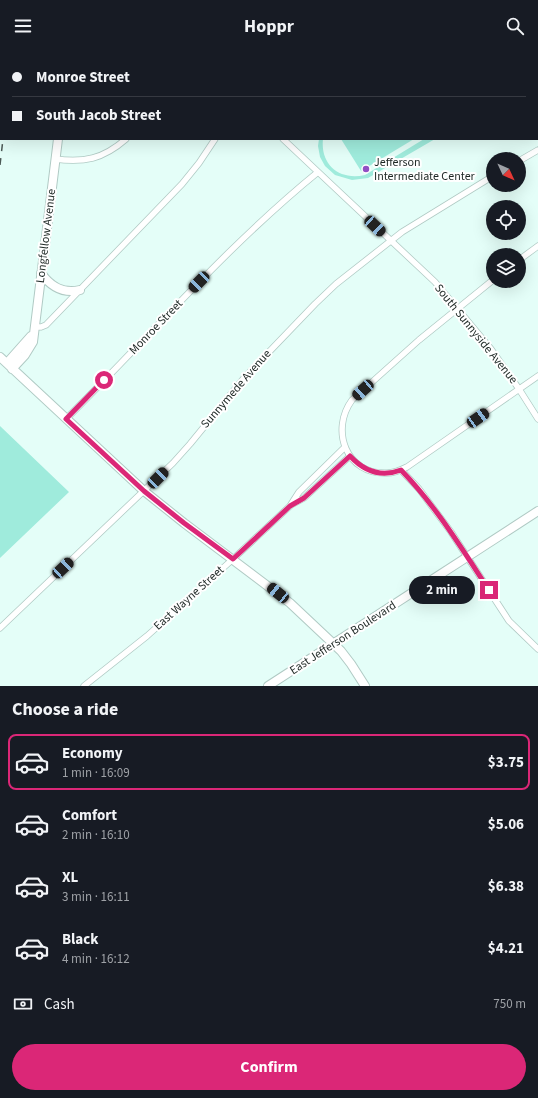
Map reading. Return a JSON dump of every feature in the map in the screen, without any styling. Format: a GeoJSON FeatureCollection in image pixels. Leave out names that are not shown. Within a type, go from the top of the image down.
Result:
{"type":"FeatureCollection","features":[{"type":"Feature","properties":{"kind":"street","name":"Longfellow Avenue"},"geometry":{"type":"LineString","coordinates":[[10,366],[30,349],[33,342],[58,140]]}},
{"type":"Feature","properties":{"kind":"street"},"geometry":{"type":"LineString","coordinates":[[55,159],[74,161],[95,158],[109,152],[125,140]]}},
{"type":"Feature","properties":{"kind":"street"},"geometry":{"type":"LineString","coordinates":[[34,330],[46,325],[182,184],[202,159],[214,140]]}},
{"type":"Feature","properties":{"kind":"street","name":"South Sunnyside Avenue"},"geometry":{"type":"LineString","coordinates":[[284,140],[426,273],[458,308],[491,349],[520,389],[538,419]]}},
{"type":"Feature","properties":{"kind":"street"},"geometry":{"type":"LineString","coordinates":[[526,157],[538,150]]}},
{"type":"Feature","properties":{"kind":"street","name":"Monroe Street"},"geometry":{"type":"LineString","coordinates":[[66,419],[231,250],[277,206],[318,172]]}},
{"type":"Feature","properties":{"kind":"street","name":"Sunnymede Avenue"},"geometry":{"type":"LineString","coordinates":[[0,628],[144,491],[190,444],[248,373],[336,284],[390,240],[422,218],[486,180]]}},
{"type":"Feature","properties":{"kind":"street"},"geometry":{"type":"LineString","coordinates":[[526,255],[538,246]]}},
{"type":"Feature","properties":{"kind":"street"},"geometry":{"type":"LineString","coordinates":[[41,273],[51,284],[61,290],[72,292],[80,290]]}},
{"type":"Feature","properties":{"kind":"street"},"geometry":{"type":"LineString","coordinates":[[486,286],[419,340],[348,405],[343,419],[342,434],[345,447],[350,456],[358,464],[372,471],[387,473],[401,470],[538,376]]}},
{"type":"Feature","properties":{"kind":"street"},"geometry":{"type":"LineString","coordinates":[[0,357],[144,491],[290,603],[333,643],[351,664],[365,686]]}},
{"type":"Feature","properties":{"kind":"street","name":"East Wayne Street"},"geometry":{"type":"LineString","coordinates":[[290,506],[299,492],[345,447]]}},
{"type":"Feature","properties":{"kind":"street","name":"East Wayne Street"},"geometry":{"type":"LineString","coordinates":[[84,686],[147,636],[290,506],[304,498],[350,456]]}},
{"type":"Feature","properties":{"kind":"street"},"geometry":{"type":"LineString","coordinates":[[401,470],[423,494],[468,557],[509,621],[538,649]]}},
{"type":"Feature","properties":{"kind":"street","name":"East Jefferson Boulevard"},"geometry":{"type":"LineString","coordinates":[[268,686],[538,511]]}},
{"type":"Feature","properties":{"kind":"green space"},"geometry":{"type":"Polygon","coordinates":[[[319,140],[323,140],[325,156],[328,163],[334,169],[347,176],[356,176],[365,175],[422,140],[433,140],[368,178],[352,180],[335,175],[325,166],[320,157],[318,146],[319,140]]]}},
{"type":"Feature","properties":{"kind":"green space"},"geometry":{"type":"Polygon","coordinates":[[[342,140],[412,140],[361,171],[342,140]]]}},
{"type":"Feature","properties":{"kind":"green space"},"geometry":{"type":"Polygon","coordinates":[[[0,426],[69,492],[0,558],[0,426]]]}},
{"type":"Feature","properties":{"kind":"railway"},"geometry":{"type":"LineString","coordinates":[[0,165],[3,140]]}},
{"type":"Feature","properties":{"kind":"place","name":"Jefferson Intermediate Center"},"geometry":{"type":"Point","coordinates":[366,169]}},
{"type":"Feature","properties":{"kind":"route"},"geometry":{"type":"LineString","coordinates":[[104,380],[66,419],[144,491],[233,559],[290,506],[304,498],[350,456],[365,469],[372,471],[387,473],[401,470],[419,489],[436,512],[489,590]]}}]}
